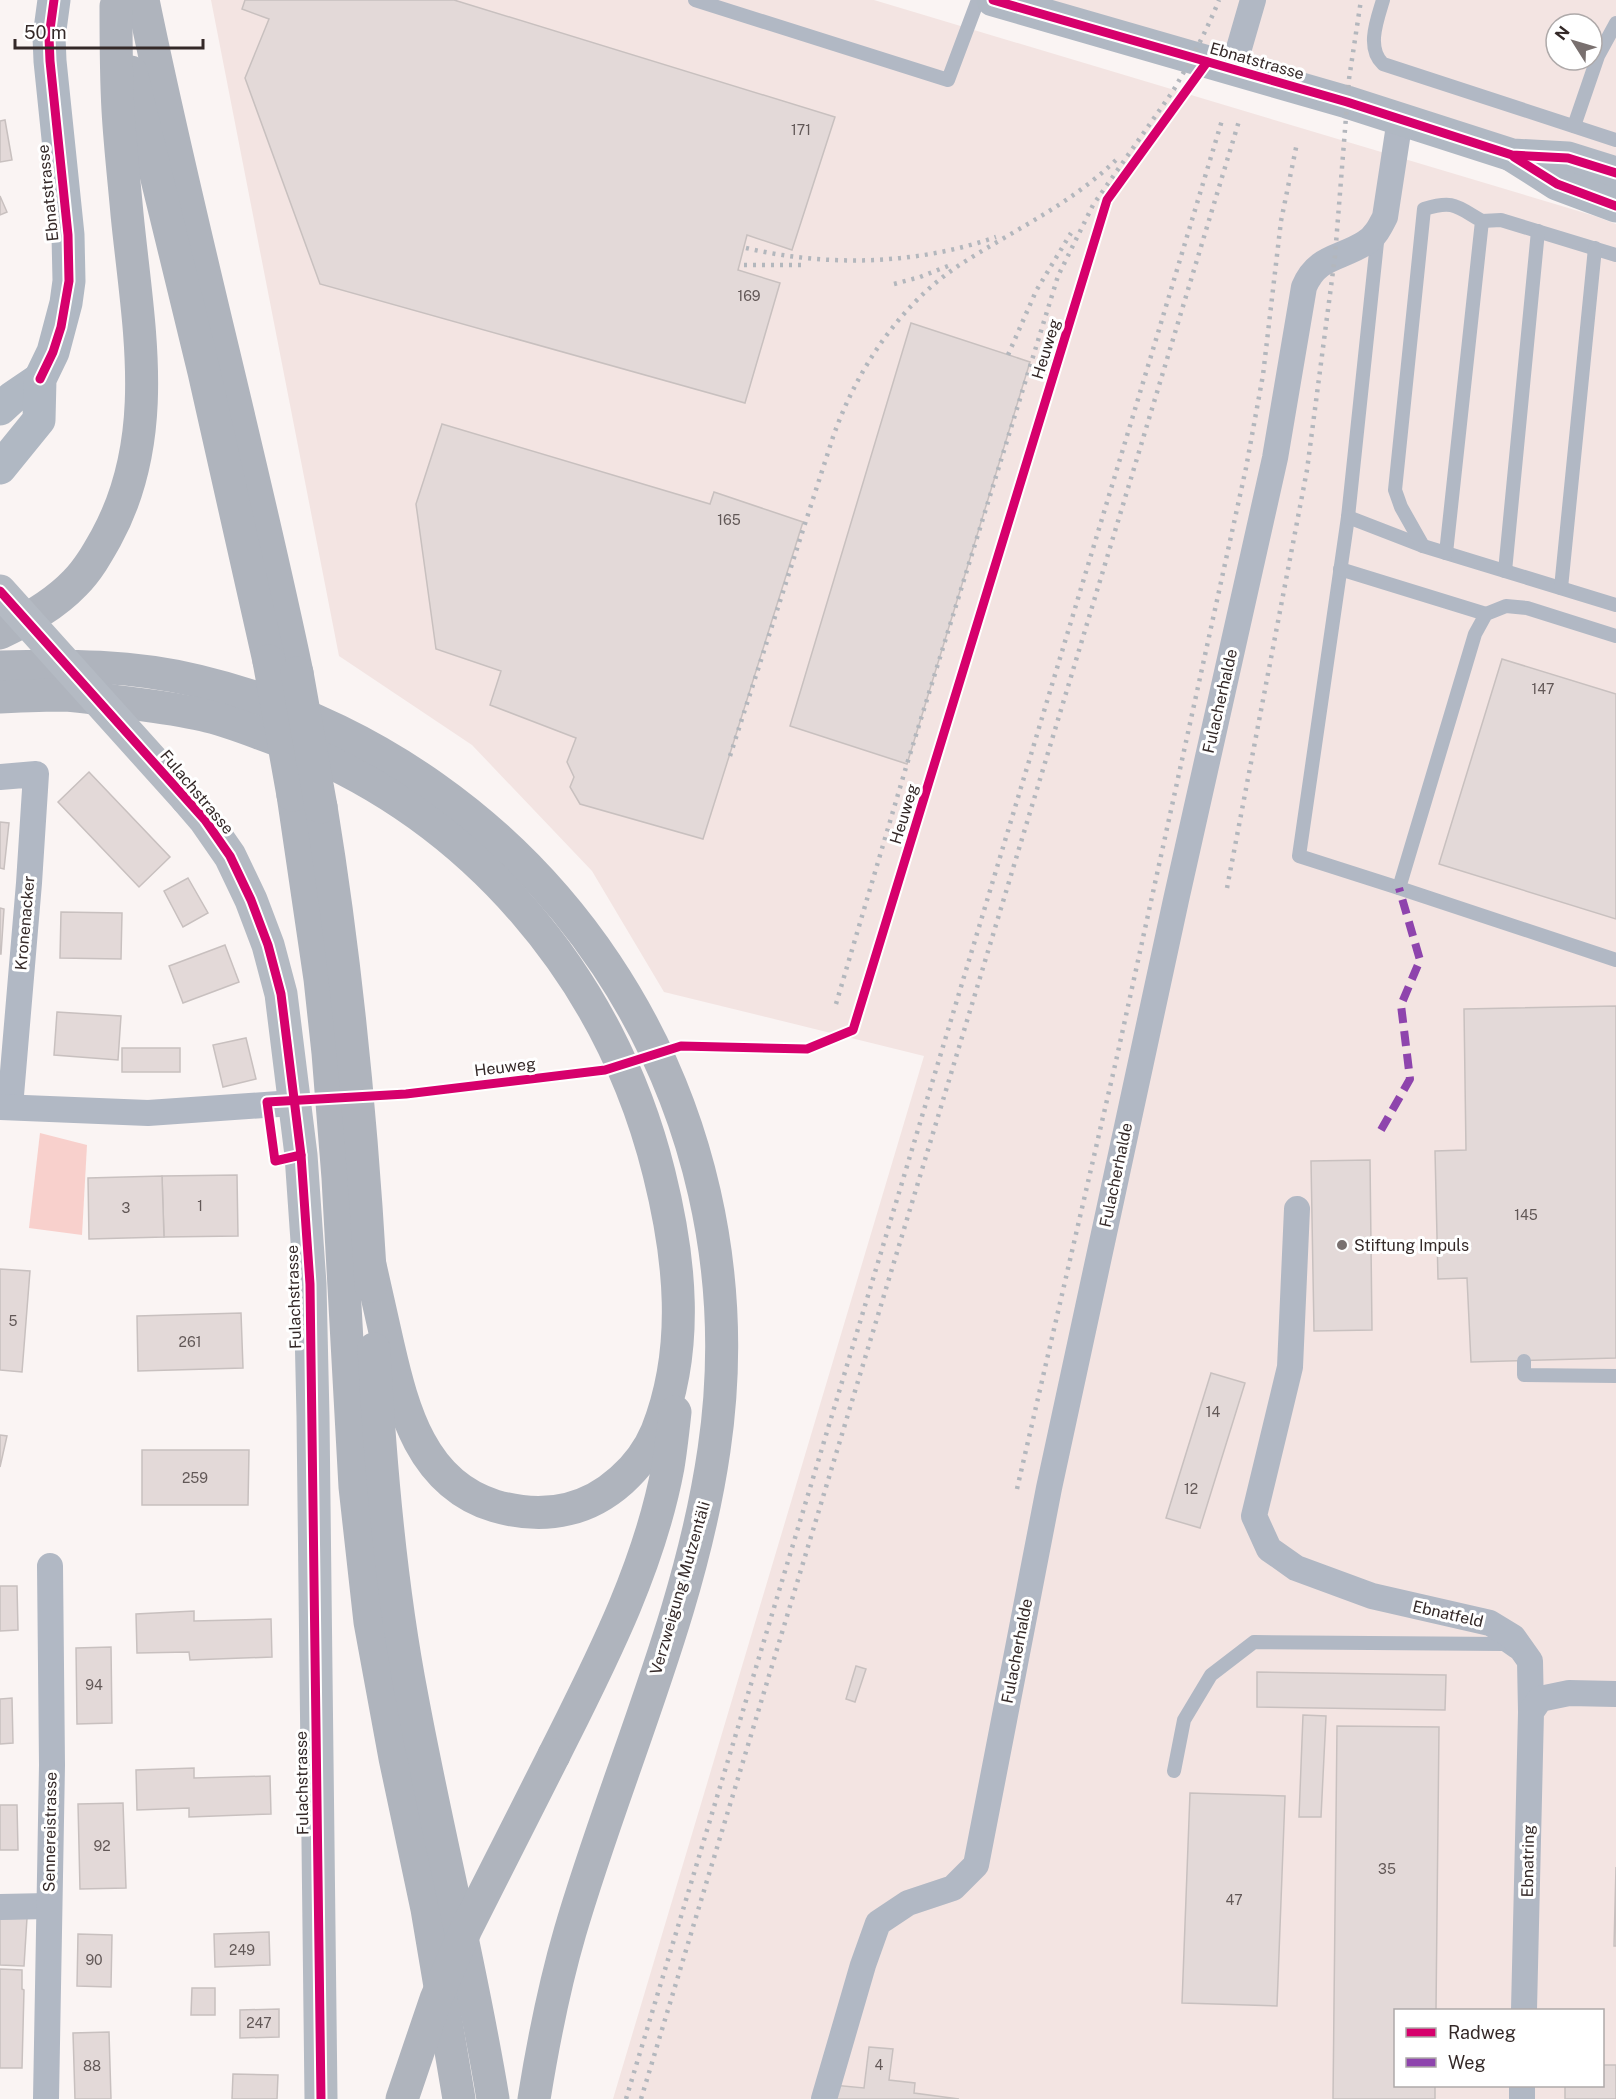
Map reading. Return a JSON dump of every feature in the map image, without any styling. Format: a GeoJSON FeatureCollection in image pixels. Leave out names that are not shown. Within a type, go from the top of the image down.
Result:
{"type":"FeatureCollection","features":[{"type":"Feature","properties":{"kind":"highway"},"geometry":{"type":"LineString","coordinates":[[0,633],[55,601],[85,572],[120,510],[128,489],[138,445],[142,408],[141,363],[118,108],[122,2]]}},
{"type":"Feature","properties":{"kind":"highway"},"geometry":{"type":"LineString","coordinates":[[122,2],[204,372],[283,667],[307,801],[336,905],[353,1045],[383,1484],[400,1626],[416,1719],[483,2038],[493,2099]]}},
{"type":"Feature","properties":{"kind":"highway","name":"Verzweigung Mutzentäli"},"geometry":{"type":"LineString","coordinates":[[0,667],[61,665],[122,668],[196,680],[294,711],[326,725],[407,769],[457,804],[490,831],[553,895],[625,992],[651,1040],[676,1096],[699,1168],[714,1244],[718,1278],[722,1370],[714,1451],[693,1552],[671,1628],[569,1934],[548,2020],[534,2099]]}},
{"type":"Feature","properties":{"kind":"highway"},"geometry":{"type":"LineString","coordinates":[[0,697],[66,695],[207,716],[317,755],[373,785],[437,829],[498,883],[536,925],[568,968],[607,1033],[633,1090],[650,1140],[672,1233],[678,1308],[676,1406],[668,1467],[656,1514],[624,1607],[554,1755],[477,1908],[436,1999],[402,2099]]}},
{"type":"Feature","properties":{"kind":"highway"},"geometry":{"type":"LineString","coordinates":[[307,801],[338,1178],[354,1475],[370,1622],[395,1758],[427,1909],[459,2099]]}},
{"type":"Feature","properties":{"kind":"highway"},"geometry":{"type":"LineString","coordinates":[[369,1265],[400,1393],[416,1435],[433,1462],[450,1481],[475,1497],[500,1508],[530,1513],[562,1511],[603,1494],[627,1476],[656,1433],[668,1395],[678,1348]]}},
{"type":"Feature","properties":{"kind":"main road","name":"Fulachstrasse"},"geometry":{"type":"LineString","coordinates":[[0,591],[205,820],[230,856],[251,900],[268,945],[281,994],[301,1155],[310,1284],[321,2099]]}},
{"type":"Feature","properties":{"kind":"street","name":"Ebnatstrasse"},"geometry":{"type":"LineString","coordinates":[[0,468],[39,420],[40,379],[53,352],[61,327],[69,281],[68,234],[50,61],[49,37],[54,0]]}},
{"type":"Feature","properties":{"kind":"street","name":"Ebnatstrasse"},"geometry":{"type":"LineString","coordinates":[[993,0],[1347,102],[1512,155],[1568,158],[1616,173]]}},
{"type":"Feature","properties":{"kind":"street"},"geometry":{"type":"LineString","coordinates":[[1233,69],[1253,0]]}},
{"type":"Feature","properties":{"kind":"street"},"geometry":{"type":"LineString","coordinates":[[1378,231],[1385,217],[1400,119]]}},
{"type":"Feature","properties":{"kind":"street","name":"Ebnatstrasse"},"geometry":{"type":"LineString","coordinates":[[1512,155],[1557,184],[1616,206]]}},
{"type":"Feature","properties":{"kind":"street","name":"Fulacherhalde"},"geometry":{"type":"LineString","coordinates":[[824,2099],[863,1965],[878,1923],[908,1902],[953,1888],[976,1865],[1049,1488],[1176,900],[1275,458],[1304,287],[1316,267],[1365,243],[1378,231]]}},
{"type":"Feature","properties":{"kind":"street"},"geometry":{"type":"LineString","coordinates":[[0,410],[12,398],[40,379]]}},
{"type":"Feature","properties":{"kind":"street","name":"Kronenacker"},"geometry":{"type":"LineString","coordinates":[[0,777],[36,774],[29,883],[5,1107]]}},
{"type":"Feature","properties":{"kind":"street"},"geometry":{"type":"LineString","coordinates":[[5,1107],[148,1113],[293,1103]]}},
{"type":"Feature","properties":{"kind":"street","name":"Ebnatfeld"},"geometry":{"type":"LineString","coordinates":[[1297,1209],[1290,1367],[1254,1516],[1269,1549],[1296,1568],[1372,1596],[1490,1623],[1513,1637],[1530,1661]]}},
{"type":"Feature","properties":{"kind":"street","name":"Sennereistrasse"},"geometry":{"type":"LineString","coordinates":[[46,2099],[52,1765],[50,1566]]}},
{"type":"Feature","properties":{"kind":"street","name":"Ebnatring"},"geometry":{"type":"LineString","coordinates":[[1524,2009],[1531,1712],[1530,1661]]}},
{"type":"Feature","properties":{"kind":"street"},"geometry":{"type":"LineString","coordinates":[[1531,1712],[1540,1699],[1569,1693],[1616,1694]]}},
{"type":"Feature","properties":{"kind":"street"},"geometry":{"type":"LineString","coordinates":[[0,1907],[48,1906]]}},
{"type":"Feature","properties":{"kind":"lane"},"geometry":{"type":"LineString","coordinates":[[695,0],[948,80],[978,0]]}},
{"type":"Feature","properties":{"kind":"lane"},"geometry":{"type":"LineString","coordinates":[[1383,0],[1374,43],[1374,52],[1383,64],[1616,140]]}},
{"type":"Feature","properties":{"kind":"lane"},"geometry":{"type":"LineString","coordinates":[[1574,126],[1598,56],[1616,23]]}},
{"type":"Feature","properties":{"kind":"lane"},"geometry":{"type":"LineString","coordinates":[[1423,546],[1401,507],[1395,490],[1424,209],[1444,203],[1459,207],[1482,221],[1502,220],[1616,255]]}},
{"type":"Feature","properties":{"kind":"lane"},"geometry":{"type":"LineString","coordinates":[[1446,553],[1482,221]]}},
{"type":"Feature","properties":{"kind":"lane"},"geometry":{"type":"LineString","coordinates":[[1378,231],[1348,517],[1299,856],[1616,960]]}},
{"type":"Feature","properties":{"kind":"lane"},"geometry":{"type":"LineString","coordinates":[[1506,572],[1538,231]]}},
{"type":"Feature","properties":{"kind":"lane"},"geometry":{"type":"LineString","coordinates":[[1561,588],[1595,248]]}},
{"type":"Feature","properties":{"kind":"lane"},"geometry":{"type":"LineString","coordinates":[[1348,517],[1423,546],[1616,605]]}},
{"type":"Feature","properties":{"kind":"lane"},"geometry":{"type":"LineString","coordinates":[[1340,569],[1486,614],[1506,606],[1527,608],[1616,636]]}},
{"type":"Feature","properties":{"kind":"lane"},"geometry":{"type":"LineString","coordinates":[[1399,888],[1475,634],[1486,614]]}},
{"type":"Feature","properties":{"kind":"lane"},"geometry":{"type":"LineString","coordinates":[[1524,1361],[1524,1375],[1616,1376]]}},
{"type":"Feature","properties":{"kind":"lane","name":"Ebnatfeld"},"geometry":{"type":"LineString","coordinates":[[1174,1771],[1184,1720],[1211,1675],[1254,1642],[1504,1644],[1530,1661]]}},
{"type":"Feature","properties":{"kind":"shaded area"},"geometry":{"type":"Polygon","coordinates":[[[211,0],[874,0],[1616,224],[1616,2099],[613,2099],[924,1056],[664,992],[592,871],[472,745],[339,656],[211,0]]]}},
{"type":"Feature","properties":{"kind":"shaded area"},"geometry":{"type":"Polygon","coordinates":[[[993,0],[1616,0],[1616,188],[993,0]]]}},
{"type":"Feature","properties":{"kind":"shaded area"},"geometry":{"type":"Polygon","coordinates":[[[40,1133],[87,1145],[82,1235],[29,1228],[40,1133]]]}},
{"type":"Feature","properties":{"kind":"building"},"geometry":{"type":"Polygon","coordinates":[[[245,0],[454,0],[835,117],[792,250],[747,235],[738,270],[780,283],[745,403],[320,284],[245,78],[269,19],[242,9],[245,0]]]}},
{"type":"Feature","properties":{"kind":"building"},"geometry":{"type":"Polygon","coordinates":[[[5,120],[12,160],[0,162],[0,121],[5,120]]]}},
{"type":"Feature","properties":{"kind":"building"},"geometry":{"type":"Polygon","coordinates":[[[0,196],[7,212],[0,215],[0,196]]]}},
{"type":"Feature","properties":{"kind":"building"},"geometry":{"type":"Polygon","coordinates":[[[911,323],[1030,362],[907,764],[790,726],[911,323]]]}},
{"type":"Feature","properties":{"kind":"building"},"geometry":{"type":"Polygon","coordinates":[[[442,424],[710,504],[714,492],[803,522],[703,839],[580,804],[570,787],[574,777],[567,762],[576,738],[490,705],[501,671],[436,649],[416,504],[442,424]]]}},
{"type":"Feature","properties":{"kind":"building"},"geometry":{"type":"Polygon","coordinates":[[[1502,659],[1616,694],[1616,919],[1439,864],[1502,659]]]}},
{"type":"Feature","properties":{"kind":"building"},"geometry":{"type":"Polygon","coordinates":[[[89,772],[170,857],[139,887],[58,802],[89,772]]]}},
{"type":"Feature","properties":{"kind":"building"},"geometry":{"type":"Polygon","coordinates":[[[0,822],[9,823],[4,869],[0,868],[0,822]]]}},
{"type":"Feature","properties":{"kind":"building"},"geometry":{"type":"Polygon","coordinates":[[[188,878],[208,913],[183,927],[164,891],[188,878]]]}},
{"type":"Feature","properties":{"kind":"building"},"geometry":{"type":"Polygon","coordinates":[[[0,908],[4,909],[1,954],[0,954],[0,908]]]}},
{"type":"Feature","properties":{"kind":"building"},"geometry":{"type":"Polygon","coordinates":[[[61,912],[122,913],[121,959],[60,958],[61,912]]]}},
{"type":"Feature","properties":{"kind":"building"},"geometry":{"type":"Polygon","coordinates":[[[225,945],[239,982],[183,1003],[169,966],[225,945]]]}},
{"type":"Feature","properties":{"kind":"building"},"geometry":{"type":"Polygon","coordinates":[[[1616,1006],[1616,1358],[1471,1362],[1467,1278],[1438,1279],[1435,1151],[1466,1150],[1464,1009],[1616,1006]]]}},
{"type":"Feature","properties":{"kind":"building"},"geometry":{"type":"Polygon","coordinates":[[[57,1012],[121,1016],[118,1060],[54,1055],[57,1012]]]}},
{"type":"Feature","properties":{"kind":"building"},"geometry":{"type":"Polygon","coordinates":[[[246,1038],[256,1079],[223,1087],[213,1045],[246,1038]]]}},
{"type":"Feature","properties":{"kind":"building"},"geometry":{"type":"Polygon","coordinates":[[[122,1048],[180,1048],[180,1072],[122,1072],[122,1048]]]}},
{"type":"Feature","properties":{"kind":"building","name":"Stiftung Impuls"},"geometry":{"type":"Polygon","coordinates":[[[1370,1160],[1372,1330],[1314,1331],[1311,1161],[1370,1160]]]}},
{"type":"Feature","properties":{"kind":"building"},"geometry":{"type":"Polygon","coordinates":[[[237,1175],[238,1236],[164,1237],[162,1176],[237,1175]]]}},
{"type":"Feature","properties":{"kind":"building"},"geometry":{"type":"Polygon","coordinates":[[[162,1176],[164,1237],[89,1239],[88,1178],[162,1176]]]}},
{"type":"Feature","properties":{"kind":"building"},"geometry":{"type":"Polygon","coordinates":[[[0,1269],[30,1271],[22,1372],[0,1370],[0,1269]]]}},
{"type":"Feature","properties":{"kind":"building"},"geometry":{"type":"Polygon","coordinates":[[[241,1313],[243,1368],[138,1371],[137,1316],[241,1313]]]}},
{"type":"Feature","properties":{"kind":"building"},"geometry":{"type":"Polygon","coordinates":[[[1211,1373],[1245,1383],[1200,1528],[1166,1518],[1211,1373]]]}},
{"type":"Feature","properties":{"kind":"building"},"geometry":{"type":"Polygon","coordinates":[[[0,1435],[7,1436],[0,1467],[0,1435]]]}},
{"type":"Feature","properties":{"kind":"building"},"geometry":{"type":"Polygon","coordinates":[[[142,1450],[249,1450],[248,1505],[142,1505],[142,1450]]]}},
{"type":"Feature","properties":{"kind":"building"},"geometry":{"type":"Polygon","coordinates":[[[0,1586],[17,1586],[18,1630],[0,1631],[0,1586]]]}},
{"type":"Feature","properties":{"kind":"building"},"geometry":{"type":"Polygon","coordinates":[[[194,1611],[194,1621],[271,1619],[272,1657],[190,1660],[189,1652],[137,1653],[136,1614],[194,1611]]]}},
{"type":"Feature","properties":{"kind":"building"},"geometry":{"type":"Polygon","coordinates":[[[111,1647],[112,1723],[77,1724],[76,1648],[111,1647]]]}},
{"type":"Feature","properties":{"kind":"building"},"geometry":{"type":"Polygon","coordinates":[[[856,1666],[866,1669],[855,1702],[846,1699],[856,1666]]]}},
{"type":"Feature","properties":{"kind":"building"},"geometry":{"type":"Polygon","coordinates":[[[1257,1672],[1446,1675],[1445,1710],[1257,1707],[1257,1672]]]}},
{"type":"Feature","properties":{"kind":"building"},"geometry":{"type":"Polygon","coordinates":[[[12,1698],[13,1743],[0,1744],[0,1699],[12,1698]]]}},
{"type":"Feature","properties":{"kind":"building"},"geometry":{"type":"Polygon","coordinates":[[[1303,1715],[1326,1716],[1321,1817],[1299,1817],[1303,1715]]]}},
{"type":"Feature","properties":{"kind":"building"},"geometry":{"type":"Polygon","coordinates":[[[1337,1726],[1439,1727],[1436,2009],[1394,2009],[1394,2087],[1435,2087],[1435,2099],[1333,2099],[1337,1726]]]}},
{"type":"Feature","properties":{"kind":"building"},"geometry":{"type":"Polygon","coordinates":[[[194,1768],[194,1778],[270,1776],[271,1814],[189,1817],[189,1808],[137,1810],[136,1770],[194,1768]]]}},
{"type":"Feature","properties":{"kind":"building"},"geometry":{"type":"Polygon","coordinates":[[[1190,1793],[1285,1796],[1277,2006],[1182,2003],[1190,1793]]]}},
{"type":"Feature","properties":{"kind":"building"},"geometry":{"type":"Polygon","coordinates":[[[123,1803],[126,1888],[80,1889],[78,1804],[123,1803]]]}},
{"type":"Feature","properties":{"kind":"building"},"geometry":{"type":"Polygon","coordinates":[[[0,1805],[17,1805],[18,1850],[0,1850],[0,1805]]]}},
{"type":"Feature","properties":{"kind":"building"},"geometry":{"type":"Polygon","coordinates":[[[1616,1867],[1616,1946],[1614,1946],[1616,1867]]]}},
{"type":"Feature","properties":{"kind":"building"},"geometry":{"type":"Polygon","coordinates":[[[27,1918],[24,1966],[0,1965],[0,1919],[27,1918]]]}},
{"type":"Feature","properties":{"kind":"building"},"geometry":{"type":"Polygon","coordinates":[[[269,1932],[270,1965],[215,1967],[214,1934],[269,1932]]]}},
{"type":"Feature","properties":{"kind":"building"},"geometry":{"type":"Polygon","coordinates":[[[78,1934],[112,1935],[111,1987],[77,1986],[78,1934]]]}},
{"type":"Feature","properties":{"kind":"building"},"geometry":{"type":"Polygon","coordinates":[[[0,1969],[22,1970],[22,1989],[24,1990],[22,2068],[0,2068],[0,1969]]]}},
{"type":"Feature","properties":{"kind":"building"},"geometry":{"type":"Polygon","coordinates":[[[192,1988],[215,1988],[215,2015],[191,2015],[192,1988]]]}},
{"type":"Feature","properties":{"kind":"building"},"geometry":{"type":"Polygon","coordinates":[[[279,2009],[279,2037],[240,2038],[240,2010],[279,2009]]]}},
{"type":"Feature","properties":{"kind":"building"},"geometry":{"type":"Polygon","coordinates":[[[109,2032],[111,2099],[75,2099],[73,2033],[109,2032]]]}},
{"type":"Feature","properties":{"kind":"building"},"geometry":{"type":"Polygon","coordinates":[[[869,2047],[893,2049],[889,2080],[915,2083],[914,2093],[959,2099],[831,2099],[833,2085],[864,2088],[869,2047]]]}},
{"type":"Feature","properties":{"kind":"building"},"geometry":{"type":"Polygon","coordinates":[[[1604,2065],[1616,2065],[1616,2099],[1565,2099],[1565,2087],[1604,2087],[1604,2065]]]}},
{"type":"Feature","properties":{"kind":"building"},"geometry":{"type":"Polygon","coordinates":[[[233,2074],[278,2075],[277,2099],[232,2099],[233,2074]]]}},
{"type":"Feature","properties":{"kind":"railway"},"geometry":{"type":"LineString","coordinates":[[836,1004],[907,764],[1058,276],[1093,205],[1173,91],[1198,47],[1219,0]]}},
{"type":"Feature","properties":{"kind":"railway"},"geometry":{"type":"LineString","coordinates":[[1227,888],[1307,470],[1335,256],[1349,79],[1361,0]]}},
{"type":"Feature","properties":{"kind":"railway"},"geometry":{"type":"LineString","coordinates":[[626,2099],[1223,117]]}},
{"type":"Feature","properties":{"kind":"railway"},"geometry":{"type":"LineString","coordinates":[[641,2099],[1239,121]]}},
{"type":"Feature","properties":{"kind":"railway"},"geometry":{"type":"LineString","coordinates":[[1017,1489],[1116,1061],[1246,468],[1263,375],[1281,221],[1297,143]]}},
{"type":"Feature","properties":{"kind":"railway"},"geometry":{"type":"LineString","coordinates":[[730,756],[833,437],[868,363],[900,318],[939,280],[961,264],[1042,216],[1099,176],[1116,160]]}},
{"type":"Feature","properties":{"kind":"railway"},"geometry":{"type":"LineString","coordinates":[[1008,355],[1036,291],[1071,233]]}},
{"type":"Feature","properties":{"kind":"railway"},"geometry":{"type":"LineString","coordinates":[[746,248],[808,258],[871,260],[935,253],[996,237]]}},
{"type":"Feature","properties":{"kind":"railway"},"geometry":{"type":"LineString","coordinates":[[894,284],[953,264]]}},
{"type":"Feature","properties":{"kind":"railway"},"geometry":{"type":"LineString","coordinates":[[744,265],[802,265]]}},
{"type":"Feature","properties":{"kind":"marked path"},"geometry":{"type":"LineString","coordinates":[[1381,1130],[1410,1079],[1401,1005],[1420,960],[1399,888]]}},
{"type":"Feature","properties":{"kind":"cycle path"},"geometry":{"type":"LineString","coordinates":[[40,379],[53,352],[61,327],[69,281],[68,235],[50,61],[49,37],[54,0]]}},
{"type":"Feature","properties":{"kind":"cycle path"},"geometry":{"type":"LineString","coordinates":[[993,0],[1347,102],[1512,155],[1568,158],[1616,173]]}},
{"type":"Feature","properties":{"kind":"cycle path","name":"Heuweg"},"geometry":{"type":"LineString","coordinates":[[301,1155],[275,1161],[267,1102],[406,1094],[605,1070],[681,1046],[807,1049],[853,1030],[1107,200],[1207,62]]}},
{"type":"Feature","properties":{"kind":"cycle path"},"geometry":{"type":"LineString","coordinates":[[1514,157],[1557,184],[1616,206]]}},
{"type":"Feature","properties":{"kind":"cycle path"},"geometry":{"type":"LineString","coordinates":[[0,591],[205,820],[230,856],[251,900],[268,945],[281,994],[301,1155],[310,1284],[321,2099]]}},
{"type":"Feature","properties":{"kind":"place","name":"Stiftung Impuls"},"geometry":{"type":"Point","coordinates":[1342,1245]}}]}
